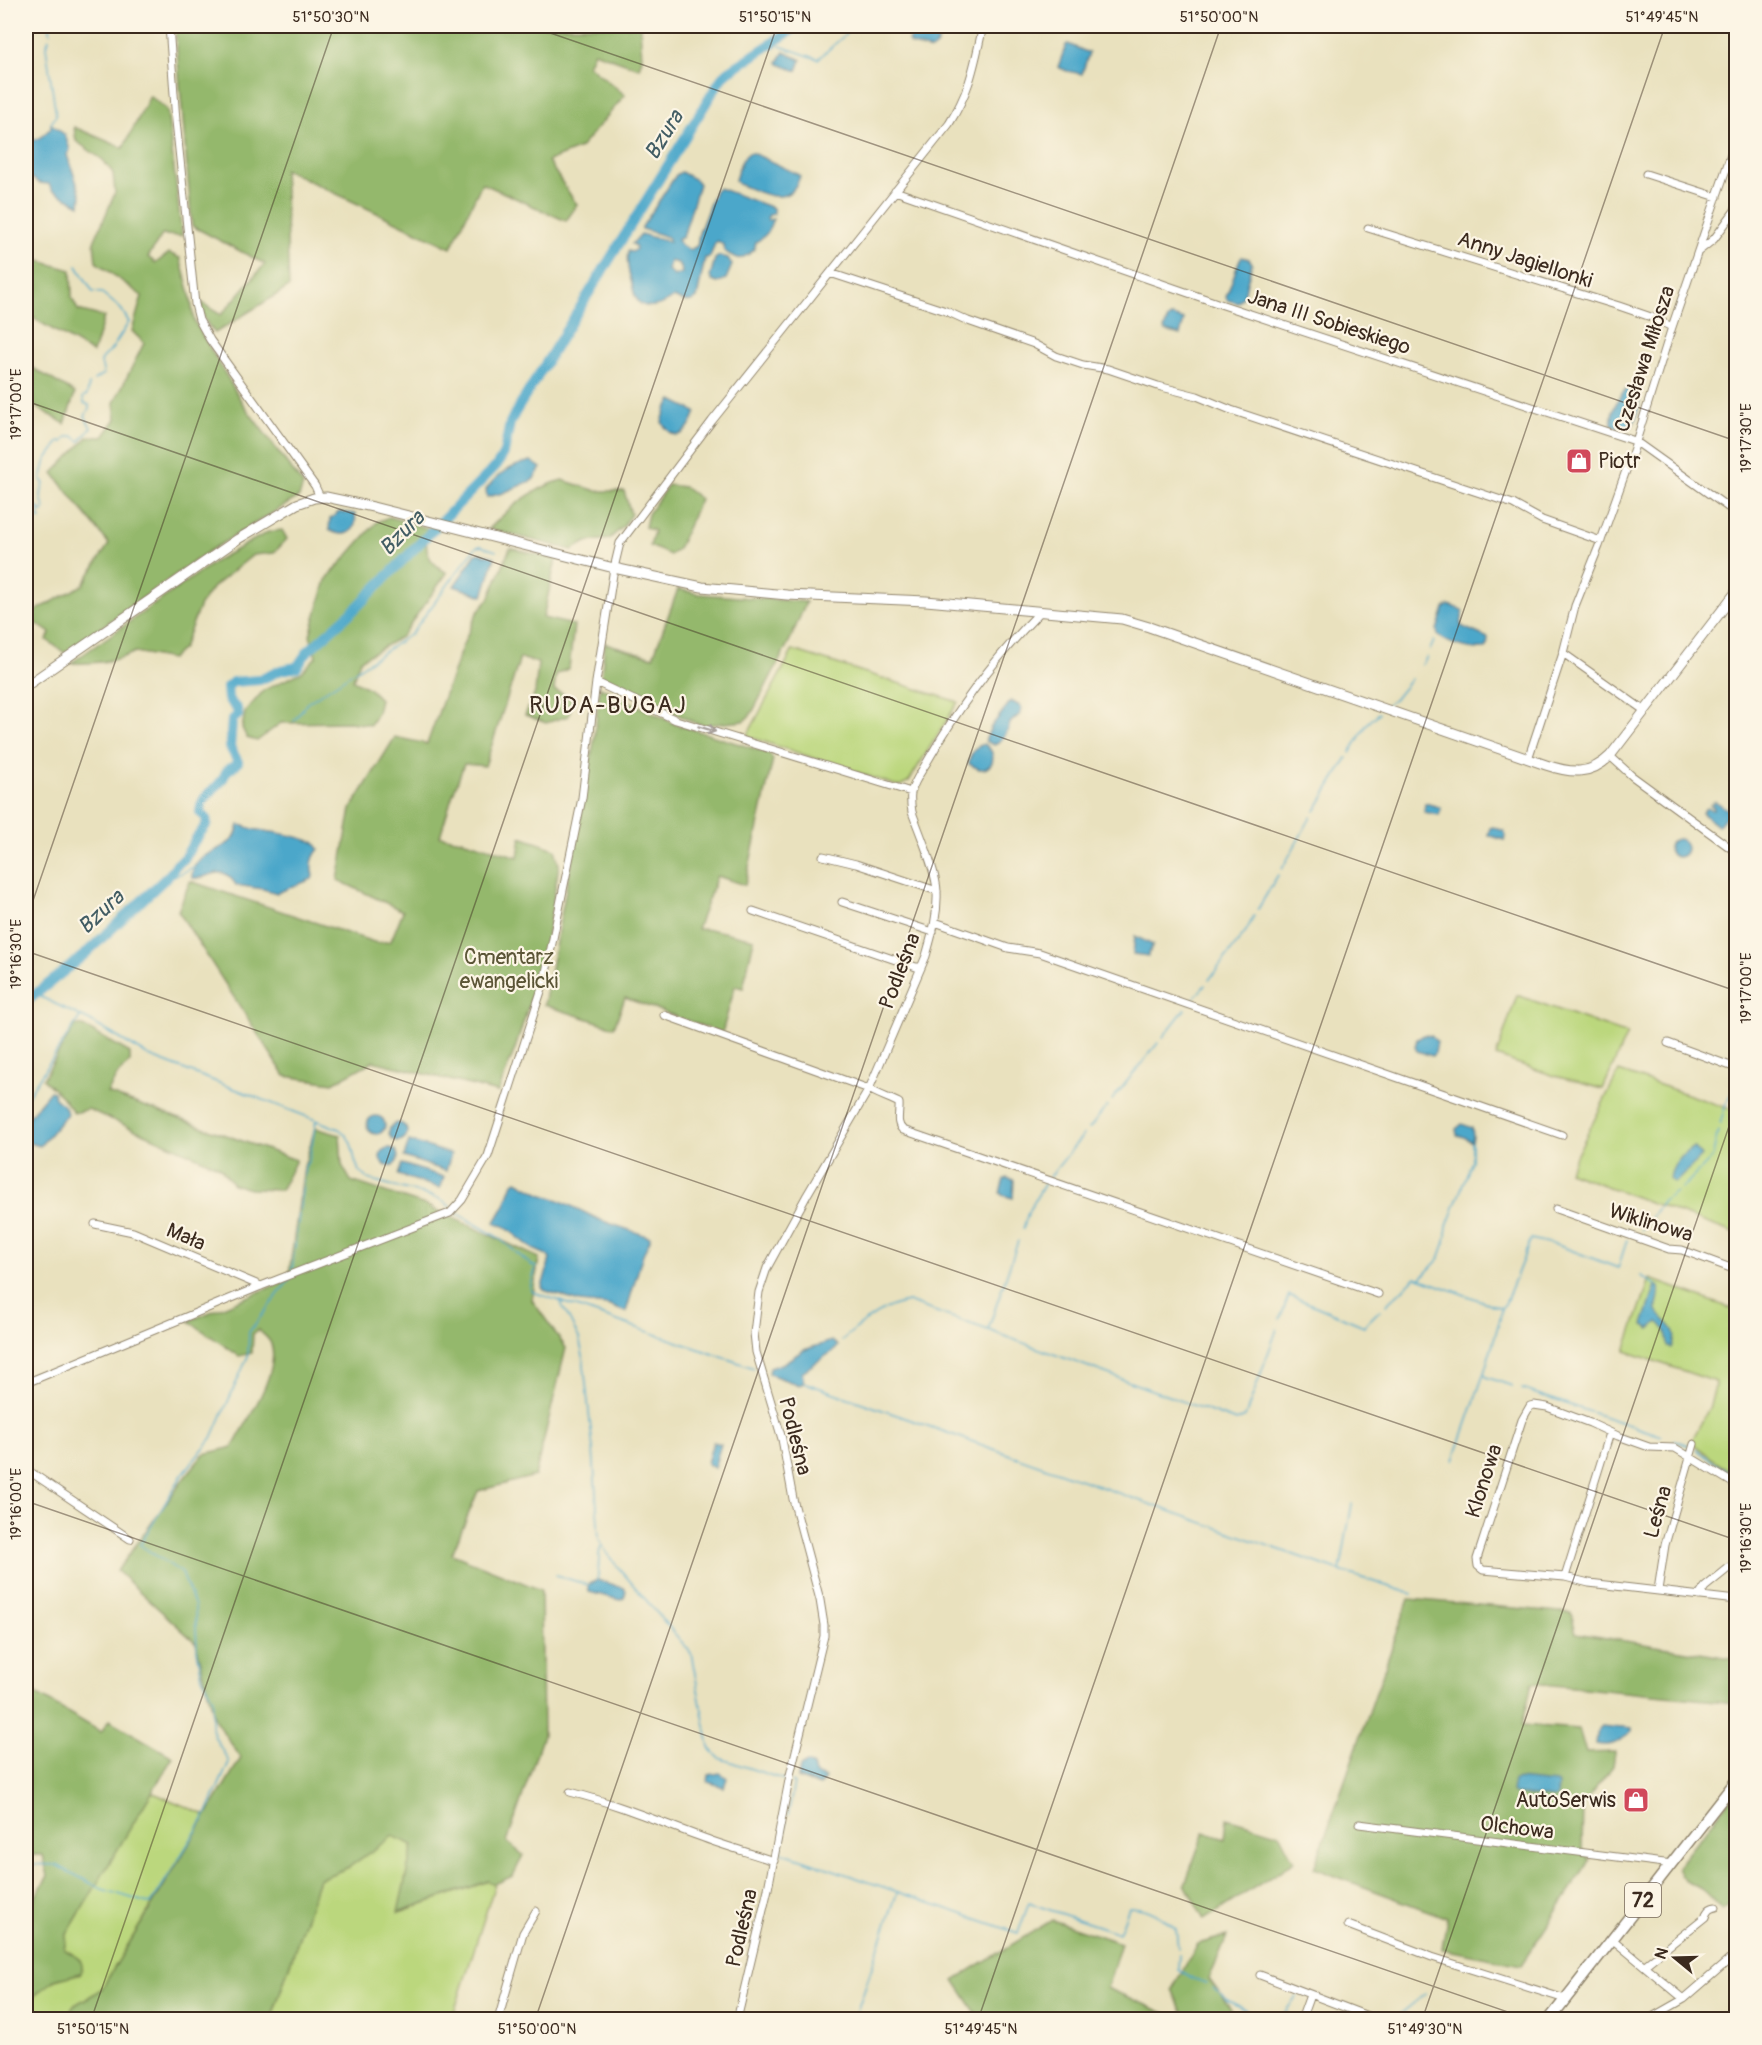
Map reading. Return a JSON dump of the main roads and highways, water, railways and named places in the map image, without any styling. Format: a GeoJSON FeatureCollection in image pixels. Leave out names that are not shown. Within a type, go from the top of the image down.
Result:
{"type":"FeatureCollection","features":[{"type":"Feature","properties":{"kind":"main road","name":"72"},"geometry":{"type":"LineString","coordinates":[[1549,2019],[1737,1781]]}},
{"type":"Feature","properties":{"kind":"water"},"geometry":{"type":"Polygon","coordinates":[[[918,26],[945,26],[936,46],[931,50],[910,44],[908,41],[918,26]]]}},
{"type":"Feature","properties":{"kind":"water"},"geometry":{"type":"Polygon","coordinates":[[[1068,44],[1089,53],[1082,74],[1058,67],[1068,44]]]}},
{"type":"Feature","properties":{"kind":"water"},"geometry":{"type":"Polygon","coordinates":[[[784,52],[801,60],[797,71],[779,64],[784,52]]]}},
{"type":"Feature","properties":{"kind":"water"},"geometry":{"type":"Polygon","coordinates":[[[51,124],[65,135],[70,150],[67,155],[81,195],[80,205],[52,190],[49,184],[39,183],[26,174],[27,140],[41,137],[51,128],[51,124]]]}},
{"type":"Feature","properties":{"kind":"water"},"geometry":{"type":"Polygon","coordinates":[[[749,153],[800,176],[795,186],[789,193],[774,196],[738,184],[735,180],[738,169],[743,158],[749,153]]]}},
{"type":"Feature","properties":{"kind":"water"},"geometry":{"type":"Polygon","coordinates":[[[681,172],[699,184],[683,237],[677,240],[690,250],[697,246],[699,233],[715,190],[719,188],[773,208],[774,214],[767,218],[768,220],[773,219],[769,230],[756,242],[754,250],[742,258],[737,258],[724,251],[723,245],[718,241],[715,243],[710,257],[705,258],[697,298],[694,300],[686,301],[674,297],[659,305],[643,305],[639,303],[634,293],[628,268],[628,251],[632,252],[636,249],[632,244],[641,234],[670,242],[668,237],[642,229],[642,227],[676,175],[681,172]],[[670,261],[668,270],[674,276],[682,273],[678,263],[670,261]]]}},
{"type":"Feature","properties":{"kind":"water"},"geometry":{"type":"Polygon","coordinates":[[[719,256],[728,258],[732,265],[726,279],[717,283],[710,277],[715,259],[719,256]]]}},
{"type":"Feature","properties":{"kind":"water"},"geometry":{"type":"Polygon","coordinates":[[[1242,257],[1249,259],[1252,263],[1244,295],[1238,303],[1227,300],[1226,297],[1242,257]]]}},
{"type":"Feature","properties":{"kind":"water"},"geometry":{"type":"Polygon","coordinates":[[[1172,316],[1184,320],[1180,335],[1164,329],[1168,319],[1172,316]]]}},
{"type":"Feature","properties":{"kind":"water"},"geometry":{"type":"Polygon","coordinates":[[[1626,389],[1636,392],[1640,399],[1634,422],[1625,430],[1612,425],[1612,415],[1620,396],[1626,389]]]}},
{"type":"Feature","properties":{"kind":"water"},"geometry":{"type":"Polygon","coordinates":[[[672,400],[696,412],[690,425],[678,435],[667,430],[662,422],[672,400]]]}},
{"type":"Feature","properties":{"kind":"water"},"geometry":{"type":"Polygon","coordinates":[[[531,461],[541,468],[533,480],[487,497],[486,490],[500,475],[531,461]]]}},
{"type":"Feature","properties":{"kind":"water"},"geometry":{"type":"Polygon","coordinates":[[[339,512],[355,514],[354,526],[349,533],[340,534],[329,530],[330,519],[339,512]]]}},
{"type":"Feature","properties":{"kind":"water"},"geometry":{"type":"Polygon","coordinates":[[[479,553],[495,557],[483,596],[454,586],[479,553]]]}},
{"type":"Feature","properties":{"kind":"water"},"geometry":{"type":"Polygon","coordinates":[[[1449,605],[1463,610],[1461,626],[1488,638],[1487,647],[1484,649],[1466,648],[1448,642],[1438,635],[1437,630],[1444,608],[1449,605]]]}},
{"type":"Feature","properties":{"kind":"water"},"geometry":{"type":"Polygon","coordinates":[[[1011,701],[1020,706],[1022,709],[1020,714],[1010,723],[1000,741],[994,745],[985,741],[991,727],[1011,701]]]}},
{"type":"Feature","properties":{"kind":"water"},"geometry":{"type":"Polygon","coordinates":[[[984,744],[992,753],[993,760],[985,769],[979,769],[969,764],[972,754],[984,744]]]}},
{"type":"Feature","properties":{"kind":"water"},"geometry":{"type":"Polygon","coordinates":[[[1715,801],[1728,810],[1728,814],[1718,826],[1702,813],[1706,808],[1713,810],[1714,807],[1710,805],[1715,801]]]}},
{"type":"Feature","properties":{"kind":"water"},"geometry":{"type":"Polygon","coordinates":[[[1425,803],[1439,807],[1441,809],[1439,815],[1424,812],[1425,803]]]}},
{"type":"Feature","properties":{"kind":"water"},"geometry":{"type":"Polygon","coordinates":[[[239,825],[315,843],[319,849],[312,862],[312,879],[277,893],[236,885],[225,874],[220,873],[192,878],[196,863],[233,839],[239,825]]]}},
{"type":"Feature","properties":{"kind":"water"},"geometry":{"type":"Polygon","coordinates":[[[1490,828],[1504,831],[1506,835],[1504,840],[1488,835],[1490,828]]]}},
{"type":"Feature","properties":{"kind":"water"},"geometry":{"type":"Polygon","coordinates":[[[1678,839],[1684,842],[1687,848],[1684,854],[1678,857],[1672,854],[1669,848],[1672,842],[1678,839]]]}},
{"type":"Feature","properties":{"kind":"water"},"geometry":{"type":"Polygon","coordinates":[[[1135,936],[1153,945],[1148,956],[1133,954],[1135,936]]]}},
{"type":"Feature","properties":{"kind":"water"},"geometry":{"type":"Polygon","coordinates":[[[1424,1035],[1431,1036],[1437,1042],[1435,1053],[1432,1056],[1417,1051],[1415,1047],[1417,1039],[1424,1035]]]}},
{"type":"Feature","properties":{"kind":"water"},"geometry":{"type":"Polygon","coordinates":[[[50,1091],[65,1107],[67,1114],[40,1146],[26,1142],[26,1120],[50,1091]]]}},
{"type":"Feature","properties":{"kind":"water"},"geometry":{"type":"Polygon","coordinates":[[[376,1116],[382,1119],[385,1125],[382,1131],[376,1134],[370,1131],[367,1125],[370,1119],[376,1116]]]}},
{"type":"Feature","properties":{"kind":"water"},"geometry":{"type":"Polygon","coordinates":[[[398,1123],[404,1126],[407,1132],[404,1138],[398,1141],[392,1138],[389,1132],[392,1126],[398,1123]]]}},
{"type":"Feature","properties":{"kind":"water"},"geometry":{"type":"Polygon","coordinates":[[[1462,1124],[1472,1128],[1472,1142],[1457,1135],[1456,1129],[1462,1124]]]}},
{"type":"Feature","properties":{"kind":"water"},"geometry":{"type":"Polygon","coordinates":[[[409,1141],[451,1154],[446,1171],[404,1157],[409,1141]]]}},
{"type":"Feature","properties":{"kind":"water"},"geometry":{"type":"Polygon","coordinates":[[[1694,1147],[1702,1156],[1678,1180],[1674,1182],[1670,1180],[1672,1170],[1678,1161],[1694,1147]]]}},
{"type":"Feature","properties":{"kind":"water"},"geometry":{"type":"Polygon","coordinates":[[[389,1148],[395,1151],[398,1157],[395,1163],[389,1166],[383,1163],[380,1157],[383,1151],[389,1148]]]}},
{"type":"Feature","properties":{"kind":"water"},"geometry":{"type":"Polygon","coordinates":[[[402,1164],[444,1177],[440,1188],[398,1175],[402,1164]]]}},
{"type":"Feature","properties":{"kind":"water"},"geometry":{"type":"Polygon","coordinates":[[[1004,1179],[1014,1180],[1013,1198],[1000,1193],[1004,1179]]]}},
{"type":"Feature","properties":{"kind":"water"},"geometry":{"type":"Polygon","coordinates":[[[517,1181],[540,1194],[559,1200],[600,1220],[650,1237],[626,1312],[607,1305],[579,1302],[544,1290],[542,1287],[550,1259],[495,1222],[505,1205],[513,1183],[517,1181]]]}},
{"type":"Feature","properties":{"kind":"water"},"geometry":{"type":"Polygon","coordinates":[[[1656,1285],[1659,1287],[1657,1311],[1675,1335],[1672,1348],[1668,1346],[1666,1332],[1661,1324],[1658,1322],[1650,1329],[1643,1325],[1656,1285]]]}},
{"type":"Feature","properties":{"kind":"water"},"geometry":{"type":"Polygon","coordinates":[[[832,1341],[838,1346],[836,1349],[802,1372],[804,1383],[799,1385],[769,1374],[770,1368],[782,1364],[804,1350],[832,1341]]]}},
{"type":"Feature","properties":{"kind":"water"},"geometry":{"type":"Polygon","coordinates":[[[713,1442],[721,1444],[714,1468],[707,1463],[713,1442]]]}},
{"type":"Feature","properties":{"kind":"water"},"geometry":{"type":"Polygon","coordinates":[[[597,1580],[624,1588],[626,1591],[624,1598],[620,1600],[589,1592],[588,1585],[597,1580]]]}},
{"type":"Feature","properties":{"kind":"water"},"geometry":{"type":"Polygon","coordinates":[[[1601,1726],[1632,1729],[1632,1732],[1620,1741],[1611,1744],[1596,1744],[1598,1729],[1601,1726]]]}},
{"type":"Feature","properties":{"kind":"water"},"geometry":{"type":"Polygon","coordinates":[[[807,1763],[813,1766],[815,1774],[825,1778],[820,1786],[798,1778],[800,1767],[807,1763]]]}},
{"type":"Feature","properties":{"kind":"water"},"geometry":{"type":"Polygon","coordinates":[[[720,1773],[727,1778],[724,1787],[708,1782],[709,1775],[720,1773]]]}},
{"type":"Feature","properties":{"kind":"water"},"geometry":{"type":"Polygon","coordinates":[[[1516,1779],[1556,1783],[1558,1785],[1557,1796],[1555,1798],[1514,1794],[1512,1792],[1516,1779]]]}},
{"type":"Feature","properties":{"kind":"waterway"},"geometry":{"type":"LineString","coordinates":[[50,26],[50,33]]}},
{"type":"Feature","properties":{"kind":"waterway","name":"Bzura"},"geometry":{"type":"LineString","coordinates":[[26,1002],[84,955],[170,874],[184,859],[207,824],[206,818],[200,812],[203,801],[219,784],[227,771],[238,762],[230,747],[232,720],[238,715],[237,709],[228,699],[227,687],[233,682],[260,680],[281,670],[297,667],[308,651],[354,610],[497,465],[504,453],[510,423],[515,413],[721,79],[798,26]]}},
{"type":"Feature","properties":{"kind":"waterway"},"geometry":{"type":"LineString","coordinates":[[780,46],[818,59],[845,35],[850,26]]}},
{"type":"Feature","properties":{"kind":"waterway"},"geometry":{"type":"LineString","coordinates":[[49,39],[46,47],[56,115],[51,124]]}},
{"type":"Feature","properties":{"kind":"waterway"},"geometry":{"type":"LineString","coordinates":[[77,266],[93,292],[102,293],[121,309],[129,322],[112,349],[102,359],[104,374],[94,380]]}},
{"type":"Feature","properties":{"kind":"waterway"},"geometry":{"type":"LineString","coordinates":[[26,530],[31,520],[41,519],[39,515],[45,508],[41,496],[44,484],[41,479],[46,460],[60,441],[63,442],[67,437],[73,436],[80,441],[91,428],[85,416],[89,405],[84,403],[83,397],[87,395],[89,384]]}},
{"type":"Feature","properties":{"kind":"waterway"},"geometry":{"type":"LineString","coordinates":[[26,496],[40,510]]}},
{"type":"Feature","properties":{"kind":"waterway"},"geometry":{"type":"LineString","coordinates":[[294,721],[307,703],[411,634],[476,547],[481,546],[496,551]]}},
{"type":"Feature","properties":{"kind":"waterway"},"geometry":{"type":"LineString","coordinates":[[26,554],[28,556],[26,558]]}},
{"type":"Feature","properties":{"kind":"waterway"},"geometry":{"type":"LineString","coordinates":[[1430,650],[1434,641]]}},
{"type":"Feature","properties":{"kind":"waterway"},"geometry":{"type":"LineString","coordinates":[[1422,665],[1427,657]]}},
{"type":"Feature","properties":{"kind":"waterway"},"geometry":{"type":"LineString","coordinates":[[1387,705],[1411,679]]}},
{"type":"Feature","properties":{"kind":"waterway"},"geometry":{"type":"LineString","coordinates":[[1350,753],[1367,724],[1379,713]]}},
{"type":"Feature","properties":{"kind":"waterway"},"geometry":{"type":"LineString","coordinates":[[1315,811],[1347,758]]}},
{"type":"Feature","properties":{"kind":"waterway"},"geometry":{"type":"LineString","coordinates":[[1282,869],[1311,817]]}},
{"type":"Feature","properties":{"kind":"waterway"},"geometry":{"type":"LineString","coordinates":[[170,874],[175,876],[194,867]]}},
{"type":"Feature","properties":{"kind":"waterway"},"geometry":{"type":"LineString","coordinates":[[1258,909],[1278,875]]}},
{"type":"Feature","properties":{"kind":"waterway"},"geometry":{"type":"LineString","coordinates":[[1209,980],[1246,931],[1254,916]]}},
{"type":"Feature","properties":{"kind":"waterway"},"geometry":{"type":"LineString","coordinates":[[1190,1003],[1205,985]]}},
{"type":"Feature","properties":{"kind":"waterway"},"geometry":{"type":"LineString","coordinates":[[35,994],[90,1021],[149,1056],[339,1129],[350,1141],[357,1167],[368,1179],[438,1198],[451,1207]]}},
{"type":"Feature","properties":{"kind":"waterway"},"geometry":{"type":"LineString","coordinates":[[1163,1037],[1185,1009]]}},
{"type":"Feature","properties":{"kind":"waterway"},"geometry":{"type":"LineString","coordinates":[[26,1098],[80,1017]]}},
{"type":"Feature","properties":{"kind":"waterway"},"geometry":{"type":"LineString","coordinates":[[1112,1100],[1158,1043]]}},
{"type":"Feature","properties":{"kind":"waterway"},"geometry":{"type":"LineString","coordinates":[[1720,1124],[1726,1104],[1736,1085]]}},
{"type":"Feature","properties":{"kind":"waterway"},"geometry":{"type":"LineString","coordinates":[[1089,1129],[1107,1106]]}},
{"type":"Feature","properties":{"kind":"waterway"},"geometry":{"type":"LineString","coordinates":[[292,1270],[305,1166],[309,1160],[316,1121]]}},
{"type":"Feature","properties":{"kind":"waterway"},"geometry":{"type":"LineString","coordinates":[[1681,1189],[1712,1158],[1718,1131]]}},
{"type":"Feature","properties":{"kind":"waterway"},"geometry":{"type":"LineString","coordinates":[[1049,1178],[1084,1134]]}},
{"type":"Feature","properties":{"kind":"waterway"},"geometry":{"type":"LineString","coordinates":[[1421,1278],[1439,1259],[1445,1242],[1447,1226],[1472,1161],[1472,1142]]}},
{"type":"Feature","properties":{"kind":"waterway"},"geometry":{"type":"LineString","coordinates":[[1023,1229],[1029,1210],[1045,1183]]}},
{"type":"Feature","properties":{"kind":"waterway"},"geometry":{"type":"LineString","coordinates":[[1642,1230],[1663,1201],[1676,1192]]}},
{"type":"Feature","properties":{"kind":"waterway"},"geometry":{"type":"LineString","coordinates":[[457,1213],[499,1238],[536,1267],[530,1288],[533,1292],[754,1368]]}},
{"type":"Feature","properties":{"kind":"waterway"},"geometry":{"type":"LineString","coordinates":[[1501,1308],[1505,1304],[1531,1239],[1560,1246],[1618,1268],[1627,1240]]}},
{"type":"Feature","properties":{"kind":"waterway"},"geometry":{"type":"LineString","coordinates":[[842,1340],[881,1311],[908,1302],[988,1330],[1018,1241]]}},
{"type":"Feature","properties":{"kind":"waterway"},"geometry":{"type":"LineString","coordinates":[[1641,1276],[1656,1285]]}},
{"type":"Feature","properties":{"kind":"waterway"},"geometry":{"type":"LineString","coordinates":[[1386,1305],[1416,1277],[1501,1308],[1500,1319],[1484,1373],[1486,1377],[1512,1386]]}},
{"type":"Feature","properties":{"kind":"waterway"},"geometry":{"type":"LineString","coordinates":[[26,1864],[56,1865],[102,1889],[151,1904],[206,1815],[229,1762],[212,1728],[213,1699],[202,1677],[197,1650],[195,1606],[182,1573],[140,1545],[182,1475],[212,1438],[248,1356],[249,1332],[290,1279]]}},
{"type":"Feature","properties":{"kind":"waterway"},"geometry":{"type":"LineString","coordinates":[[1280,1319],[1289,1295],[1364,1326],[1380,1310]]}},
{"type":"Feature","properties":{"kind":"waterway"},"geometry":{"type":"LineString","coordinates":[[560,1301],[579,1338],[583,1356],[593,1449],[599,1539],[607,1554],[691,1653],[709,1747],[719,1758],[785,1780]]}},
{"type":"Feature","properties":{"kind":"waterway"},"geometry":{"type":"LineString","coordinates":[[988,1330],[1236,1421],[1245,1417],[1277,1329]]}},
{"type":"Feature","properties":{"kind":"waterway"},"geometry":{"type":"LineString","coordinates":[[1454,1460],[1484,1373]]}},
{"type":"Feature","properties":{"kind":"waterway"},"geometry":{"type":"LineString","coordinates":[[803,1382],[1340,1571],[1412,1594]]}},
{"type":"Feature","properties":{"kind":"waterway"},"geometry":{"type":"LineString","coordinates":[[1522,1389],[1662,1436]]}},
{"type":"Feature","properties":{"kind":"waterway"},"geometry":{"type":"LineString","coordinates":[[1674,1440],[1690,1446]]}},
{"type":"Feature","properties":{"kind":"waterway"},"geometry":{"type":"LineString","coordinates":[[1696,1449],[1736,1479]]}},
{"type":"Feature","properties":{"kind":"waterway"},"geometry":{"type":"LineString","coordinates":[[1340,1571],[1352,1504]]}},
{"type":"Feature","properties":{"kind":"waterway"},"geometry":{"type":"LineString","coordinates":[[597,1580],[601,1546]]}},
{"type":"Feature","properties":{"kind":"waterway"},"geometry":{"type":"LineString","coordinates":[[556,1575],[588,1585]]}},
{"type":"Feature","properties":{"kind":"waterway"},"geometry":{"type":"LineString","coordinates":[[788,1815],[794,1783],[792,1782]]}},
{"type":"Feature","properties":{"kind":"waterway"},"geometry":{"type":"LineString","coordinates":[[786,1822],[781,1852],[1018,1933],[1029,1903],[1119,1933],[1129,1907],[1136,1907],[1154,1913],[1176,1929],[1178,1948]]}},
{"type":"Feature","properties":{"kind":"waterway"},"geometry":{"type":"LineString","coordinates":[[854,2020],[897,1893]]}},
{"type":"Feature","properties":{"kind":"waterway"},"geometry":{"type":"LineString","coordinates":[[1179,1954],[1178,1969],[1194,1979],[1207,1983]]}},
{"type":"Feature","properties":{"kind":"waterway"},"geometry":{"type":"LineString","coordinates":[[1213,1988],[1227,2000],[1244,2009],[1245,2020]]}},
{"type":"Feature","properties":{"kind":"waterway"},"geometry":{"type":"LineString","coordinates":[[1393,2020],[1425,1994]]}},
{"type":"Feature","properties":{"kind":"waterway"},"geometry":{"type":"LineString","coordinates":[[1280,2020],[1297,1995]]}},
{"type":"Feature","properties":{"kind":"waterway"},"geometry":{"type":"LineString","coordinates":[[1244,2009],[1264,2020]]}},
{"type":"Feature","properties":{"kind":"waterway"},"geometry":{"type":"LineString","coordinates":[[1376,2016],[1387,2020]]}},
{"type":"Feature","properties":{"kind":"place","name":"Piotr"},"geometry":{"type":"Point","coordinates":[1579,461]}},
{"type":"Feature","properties":{"kind":"place","name":"AutoSerwis"},"geometry":{"type":"Point","coordinates":[1636,1800]}},
{"type":"Feature","properties":{"kind":"district","name":"RUDA-BUGAJ"},"geometry":{"type":"Point","coordinates":[608,705]}},
{"type":"Feature","properties":{"kind":"park label","name":"Cmentarz ewangelicki"},"geometry":{"type":"Point","coordinates":[509,969]}}]}
